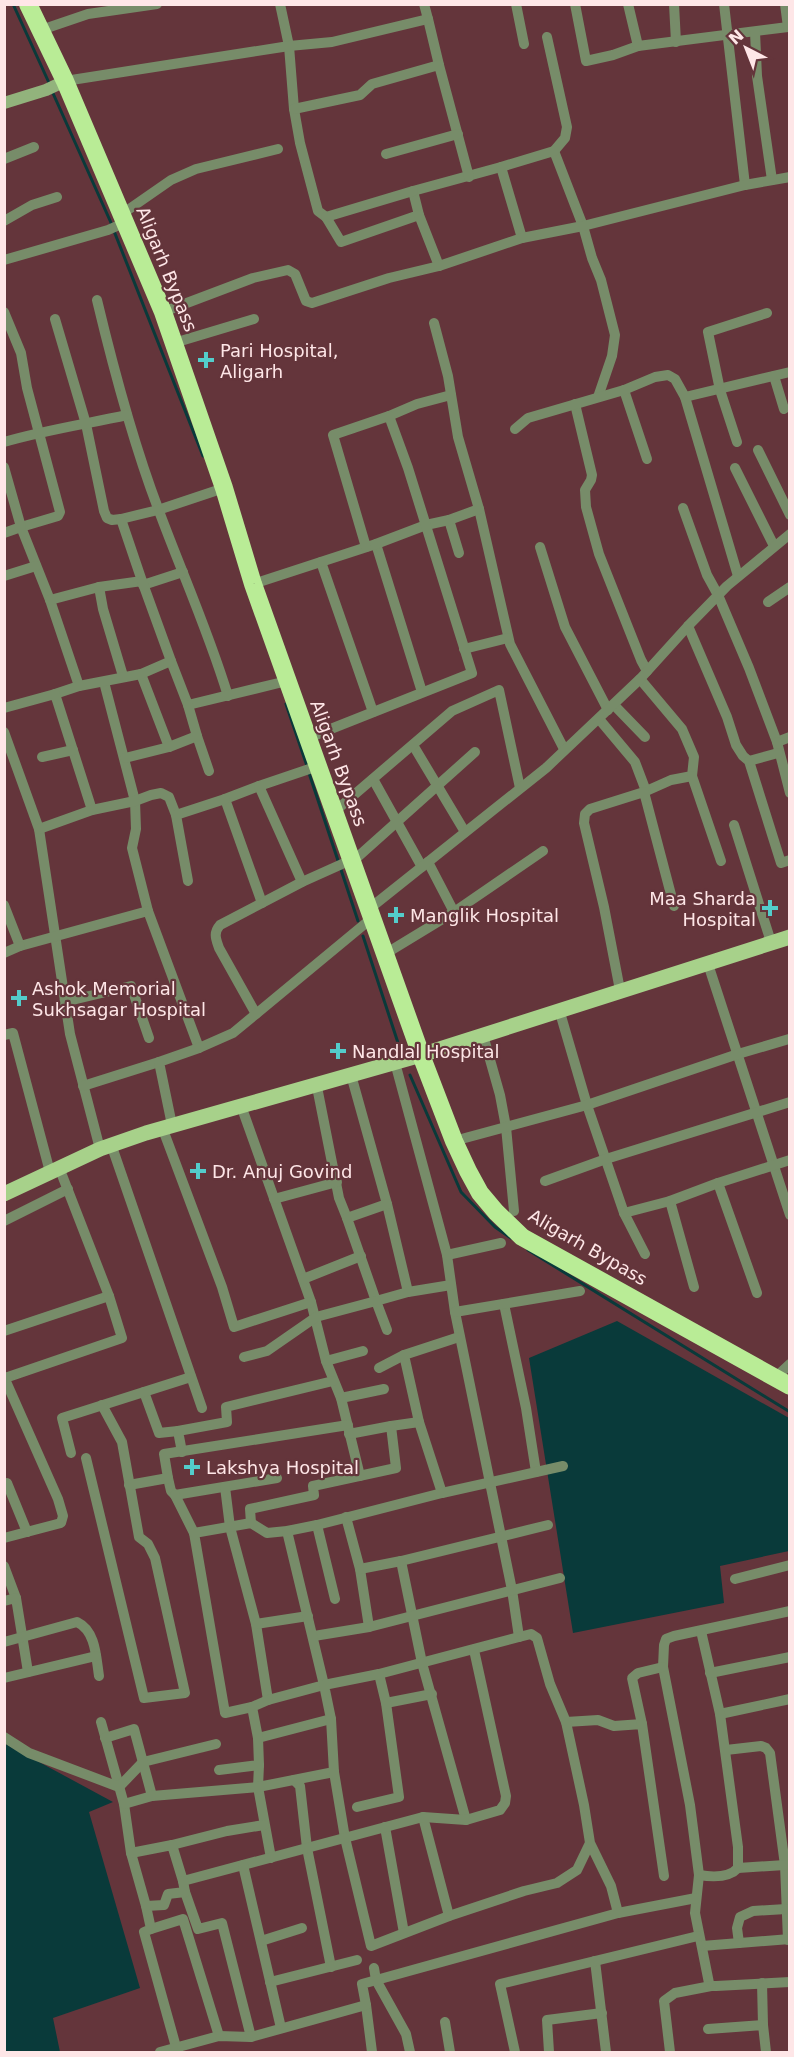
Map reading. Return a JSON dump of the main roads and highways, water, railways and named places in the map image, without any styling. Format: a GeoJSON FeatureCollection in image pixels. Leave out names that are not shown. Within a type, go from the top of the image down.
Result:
{"type":"FeatureCollection","features":[{"type":"Feature","properties":{"kind":"highway","name":"Aligarh Bypass"},"geometry":{"type":"LineString","coordinates":[[28,4],[163,312],[218,490],[253,584],[282,682],[308,738],[312,768],[334,812],[347,863],[371,914],[454,1141],[480,1193],[522,1237],[782,1382]]}},
{"type":"Feature","properties":{"kind":"main road"},"geometry":{"type":"LineString","coordinates":[[4,1202],[60,1179],[108,1148],[485,1042],[660,984],[679,974],[789,937]]}},
{"type":"Feature","properties":{"kind":"main road"},"geometry":{"type":"LineString","coordinates":[[226,1115],[244,1114],[397,1070],[422,1058],[620,990],[659,977],[679,974]]}},
{"type":"Feature","properties":{"kind":"main road"},"geometry":{"type":"LineString","coordinates":[[4,1194],[60,1179]]}},
{"type":"Feature","properties":{"kind":"water"},"geometry":{"type":"Polygon","coordinates":[[[617,1321],[789,1418],[789,1551],[720,1566],[724,1603],[573,1633],[529,1358],[617,1321]]]}},
{"type":"Feature","properties":{"kind":"water"},"geometry":{"type":"Polygon","coordinates":[[[4,1743],[113,1802],[89,1812],[140,1988],[53,2018],[60,2052],[5,2052],[4,1743]]]}},
{"type":"Feature","properties":{"kind":"waterway"},"geometry":{"type":"LineString","coordinates":[[13,4],[50,85]]}},
{"type":"Feature","properties":{"kind":"waterway"},"geometry":{"type":"LineString","coordinates":[[52,91],[112,225]]}},
{"type":"Feature","properties":{"kind":"waterway"},"geometry":{"type":"LineString","coordinates":[[114,231],[203,456]]}},
{"type":"Feature","properties":{"kind":"waterway"},"geometry":{"type":"LineString","coordinates":[[286,704],[307,766]]}},
{"type":"Feature","properties":{"kind":"waterway"},"geometry":{"type":"LineString","coordinates":[[309,773],[358,921]]}},
{"type":"Feature","properties":{"kind":"waterway"},"geometry":{"type":"LineString","coordinates":[[363,936],[401,1052]]}},
{"type":"Feature","properties":{"kind":"waterway"},"geometry":{"type":"LineString","coordinates":[[410,1075],[461,1192],[495,1227],[511,1238]]}},
{"type":"Feature","properties":{"kind":"waterway"},"geometry":{"type":"LineString","coordinates":[[528,1250],[790,1412]]}},
{"type":"Feature","properties":{"kind":"place","name":"Pari Hospital, Aligarh"},"geometry":{"type":"Point","coordinates":[206,360]}},
{"type":"Feature","properties":{"kind":"place","name":"Maa Sharda Hospital"},"geometry":{"type":"Point","coordinates":[770,908]}},
{"type":"Feature","properties":{"kind":"place","name":"Manglik Hospital"},"geometry":{"type":"Point","coordinates":[396,915]}},
{"type":"Feature","properties":{"kind":"place","name":"Ashok Memorial Sukhsagar Hospital"},"geometry":{"type":"Point","coordinates":[19,998]}},
{"type":"Feature","properties":{"kind":"place","name":"Nandlal Hospital"},"geometry":{"type":"Point","coordinates":[338,1051]}},
{"type":"Feature","properties":{"kind":"place","name":"Dr. Anuj Govind"},"geometry":{"type":"Point","coordinates":[198,1171]}},
{"type":"Feature","properties":{"kind":"place","name":"Lakshya Hospital"},"geometry":{"type":"Point","coordinates":[192,1467]}}]}
